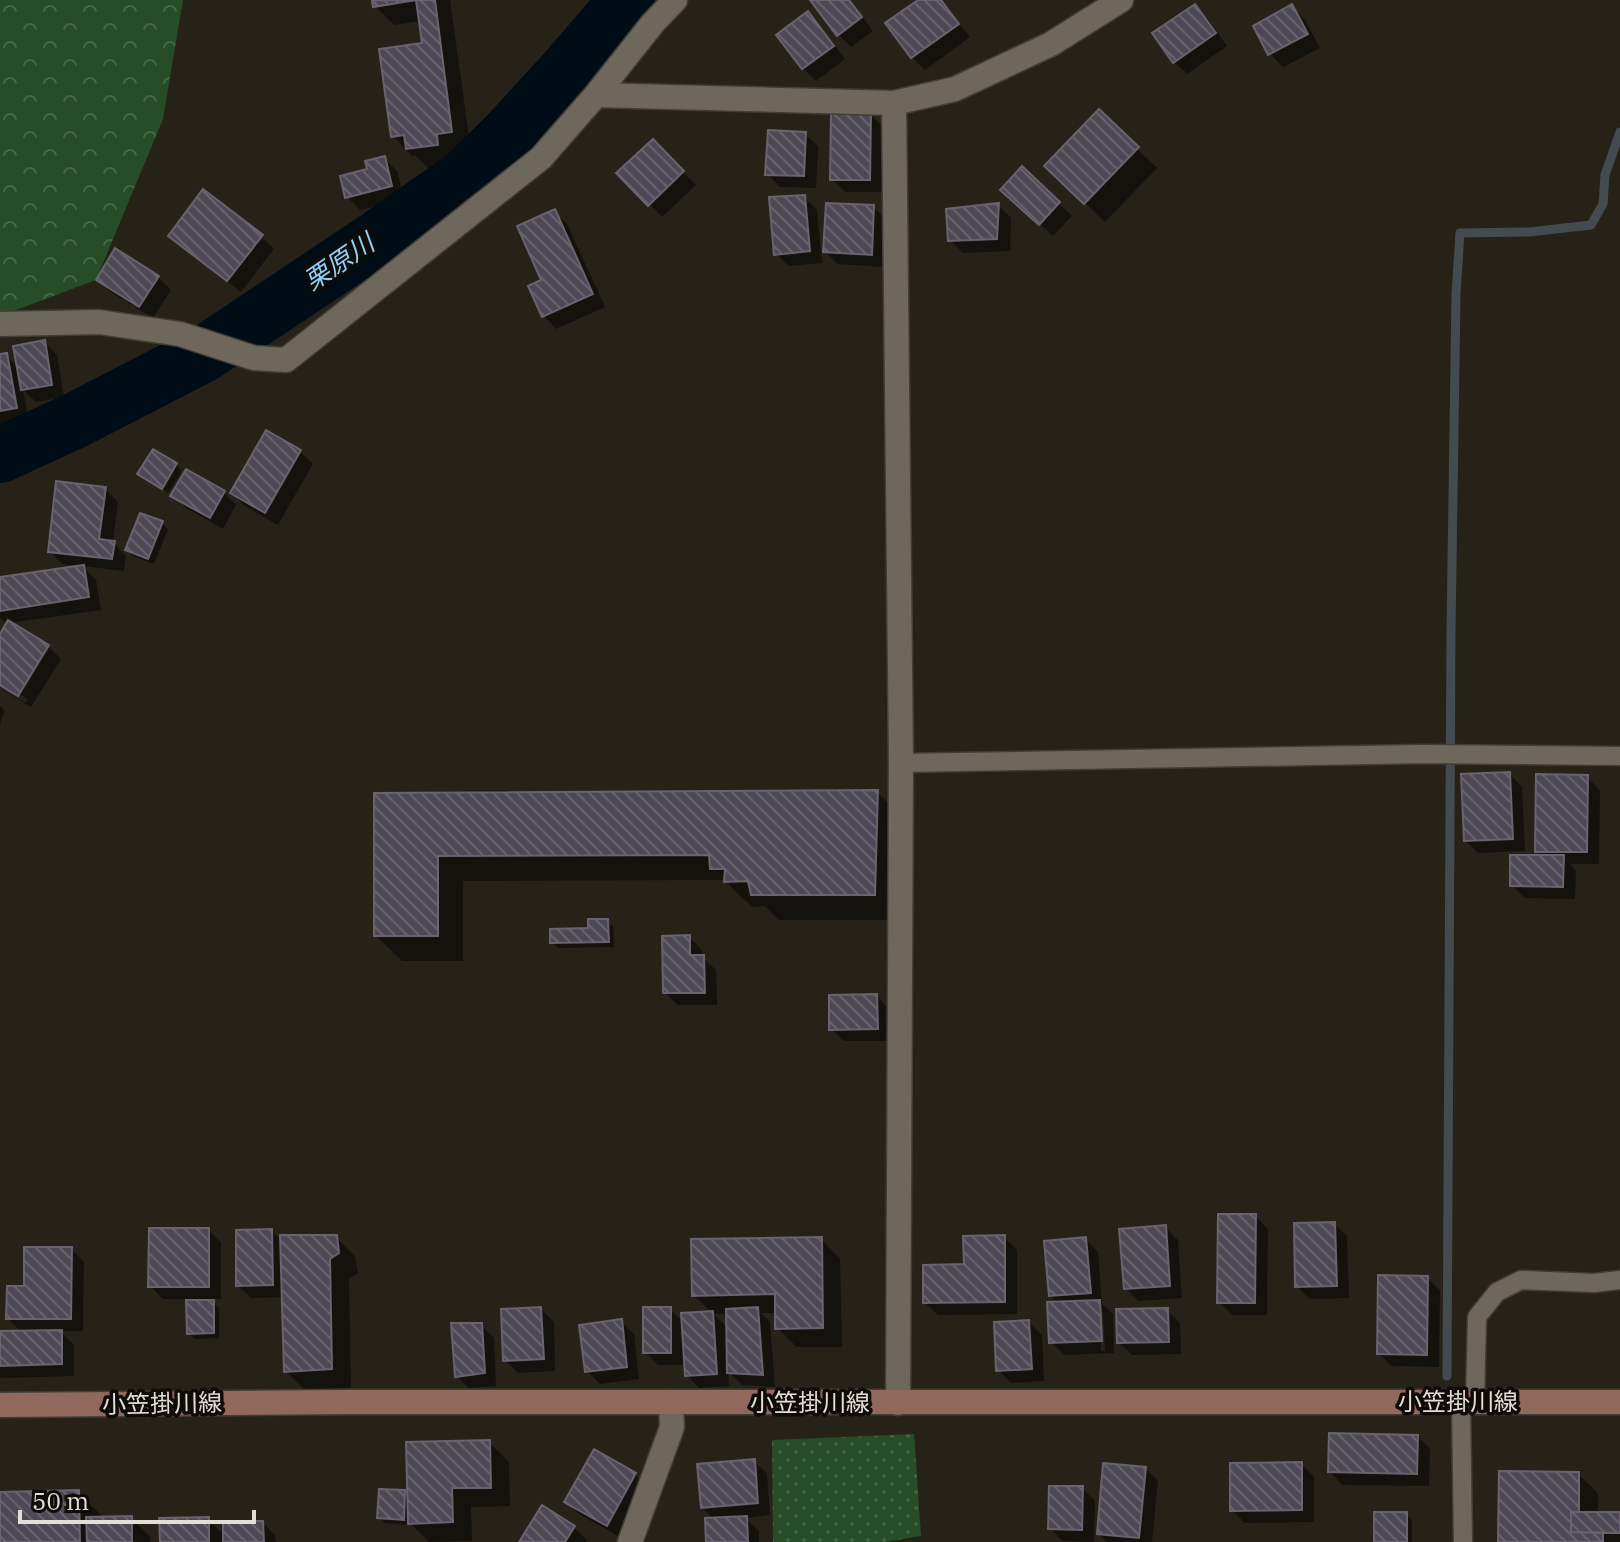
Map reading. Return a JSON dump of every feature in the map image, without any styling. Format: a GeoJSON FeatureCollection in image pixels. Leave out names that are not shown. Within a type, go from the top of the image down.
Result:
{"type":"FeatureCollection","features":[{"type":"Feature","properties":{"kind":"main road","name":"小笠掛川線"},"geometry":{"type":"LineString","coordinates":[[0,1405],[1620,1402]]}},
{"type":"Feature","properties":{"kind":"street"},"geometry":{"type":"LineString","coordinates":[[0,324],[99,322],[180,334],[254,358],[286,360],[541,158],[675,0]]}},
{"type":"Feature","properties":{"kind":"street"},"geometry":{"type":"LineString","coordinates":[[596,95],[894,103],[955,89],[1051,44],[1121,0]]}},
{"type":"Feature","properties":{"kind":"street"},"geometry":{"type":"LineString","coordinates":[[894,103],[901,763],[898,1403]]}},
{"type":"Feature","properties":{"kind":"street"},"geometry":{"type":"LineString","coordinates":[[630,1542],[672,1427],[671,1402]]}},
{"type":"Feature","properties":{"kind":"lane"},"geometry":{"type":"LineString","coordinates":[[901,763],[1442,754],[1620,756]]}},
{"type":"Feature","properties":{"kind":"lane"},"geometry":{"type":"LineString","coordinates":[[1463,1542],[1468,1401],[1477,1317],[1497,1292],[1521,1280],[1594,1283],[1620,1280]]}},
{"type":"Feature","properties":{"kind":"green space"},"geometry":{"type":"Polygon","coordinates":[[[0,0],[183,0],[163,119],[96,280],[0,316],[0,0]]]}},
{"type":"Feature","properties":{"kind":"green space"},"geometry":{"type":"Polygon","coordinates":[[[914,1434],[921,1536],[885,1542],[773,1542],[772,1440],[914,1434]]]}},
{"type":"Feature","properties":{"kind":"building"},"geometry":{"type":"Polygon","coordinates":[[[372,0],[416,0],[373,7],[372,0]]]}},
{"type":"Feature","properties":{"kind":"building"},"geometry":{"type":"Polygon","coordinates":[[[416,0],[435,0],[452,132],[437,134],[438,145],[406,149],[404,135],[391,137],[379,49],[422,43],[416,0]]]}},
{"type":"Feature","properties":{"kind":"building"},"geometry":{"type":"Polygon","coordinates":[[[810,0],[849,0],[862,17],[837,36],[810,0]]]}},
{"type":"Feature","properties":{"kind":"building"},"geometry":{"type":"Polygon","coordinates":[[[918,0],[941,0],[959,24],[911,58],[885,23],[918,0]]]}},
{"type":"Feature","properties":{"kind":"building"},"geometry":{"type":"Polygon","coordinates":[[[1195,4],[1216,33],[1173,63],[1152,33],[1195,4]]]}},
{"type":"Feature","properties":{"kind":"building"},"geometry":{"type":"Polygon","coordinates":[[[1292,4],[1308,34],[1268,55],[1253,26],[1292,4]]]}},
{"type":"Feature","properties":{"kind":"building"},"geometry":{"type":"Polygon","coordinates":[[[808,11],[834,46],[802,69],[776,35],[808,11]]]}},
{"type":"Feature","properties":{"kind":"building"},"geometry":{"type":"Polygon","coordinates":[[[1099,109],[1139,147],[1084,204],[1044,166],[1099,109]]]}},
{"type":"Feature","properties":{"kind":"building"},"geometry":{"type":"Polygon","coordinates":[[[831,113],[871,113],[870,180],[830,180],[831,113]]]}},
{"type":"Feature","properties":{"kind":"building"},"geometry":{"type":"Polygon","coordinates":[[[768,130],[806,132],[804,176],[765,175],[768,130]]]}},
{"type":"Feature","properties":{"kind":"building"},"geometry":{"type":"Polygon","coordinates":[[[653,139],[684,171],[648,206],[616,173],[653,139]]]}},
{"type":"Feature","properties":{"kind":"building"},"geometry":{"type":"Polygon","coordinates":[[[385,156],[392,186],[345,198],[340,176],[367,169],[365,161],[385,156]]]}},
{"type":"Feature","properties":{"kind":"building"},"geometry":{"type":"Polygon","coordinates":[[[1022,166],[1060,202],[1039,225],[1000,190],[1022,166]]]}},
{"type":"Feature","properties":{"kind":"building"},"geometry":{"type":"Polygon","coordinates":[[[203,189],[263,235],[227,281],[168,236],[203,189]]]}},
{"type":"Feature","properties":{"kind":"building"},"geometry":{"type":"Polygon","coordinates":[[[805,195],[810,251],[774,255],[769,197],[805,195]]]}},
{"type":"Feature","properties":{"kind":"building"},"geometry":{"type":"Polygon","coordinates":[[[826,203],[874,205],[872,255],[823,252],[826,203]]]}},
{"type":"Feature","properties":{"kind":"building"},"geometry":{"type":"Polygon","coordinates":[[[999,203],[997,239],[948,241],[946,209],[999,203]]]}},
{"type":"Feature","properties":{"kind":"building"},"geometry":{"type":"Polygon","coordinates":[[[555,209],[593,294],[542,317],[528,286],[541,280],[517,226],[555,209]]]}},
{"type":"Feature","properties":{"kind":"building"},"geometry":{"type":"Polygon","coordinates":[[[115,248],[159,276],[139,307],[96,280],[115,248]]]}},
{"type":"Feature","properties":{"kind":"building"},"geometry":{"type":"Polygon","coordinates":[[[45,340],[52,385],[21,390],[13,346],[45,340]]]}},
{"type":"Feature","properties":{"kind":"building"},"geometry":{"type":"Polygon","coordinates":[[[7,353],[17,408],[0,411],[0,354],[7,353]]]}},
{"type":"Feature","properties":{"kind":"building"},"geometry":{"type":"Polygon","coordinates":[[[266,430],[301,450],[265,513],[230,493],[266,430]]]}},
{"type":"Feature","properties":{"kind":"building"},"geometry":{"type":"Polygon","coordinates":[[[153,449],[177,463],[162,489],[137,474],[153,449]]]}},
{"type":"Feature","properties":{"kind":"building"},"geometry":{"type":"Polygon","coordinates":[[[186,469],[225,491],[210,518],[170,496],[186,469]]]}},
{"type":"Feature","properties":{"kind":"building"},"geometry":{"type":"Polygon","coordinates":[[[56,481],[106,487],[99,539],[115,541],[112,559],[48,552],[56,481]]]}},
{"type":"Feature","properties":{"kind":"building"},"geometry":{"type":"Polygon","coordinates":[[[140,513],[163,521],[148,559],[125,550],[140,513]]]}},
{"type":"Feature","properties":{"kind":"building"},"geometry":{"type":"Polygon","coordinates":[[[84,565],[89,597],[0,611],[0,577],[84,565]]]}},
{"type":"Feature","properties":{"kind":"building"},"geometry":{"type":"Polygon","coordinates":[[[8,620],[49,645],[18,696],[0,685],[0,634],[8,620]]]}},
{"type":"Feature","properties":{"kind":"building"},"geometry":{"type":"Polygon","coordinates":[[[1510,772],[1513,839],[1464,841],[1461,774],[1510,772]]]}},
{"type":"Feature","properties":{"kind":"building"},"geometry":{"type":"Polygon","coordinates":[[[1536,774],[1588,775],[1587,852],[1535,852],[1536,774]]]}},
{"type":"Feature","properties":{"kind":"building"},"geometry":{"type":"Polygon","coordinates":[[[878,790],[875,895],[751,895],[748,881],[724,882],[725,869],[710,869],[709,855],[438,856],[438,936],[374,936],[374,793],[878,790]]]}},
{"type":"Feature","properties":{"kind":"building"},"geometry":{"type":"Polygon","coordinates":[[[1510,855],[1564,855],[1563,887],[1510,886],[1510,855]]]}},
{"type":"Feature","properties":{"kind":"building"},"geometry":{"type":"Polygon","coordinates":[[[588,919],[608,919],[609,942],[550,943],[550,929],[588,928],[588,919]]]}},
{"type":"Feature","properties":{"kind":"building"},"geometry":{"type":"Polygon","coordinates":[[[690,935],[690,955],[704,955],[705,993],[663,993],[662,936],[690,935]]]}},
{"type":"Feature","properties":{"kind":"building"},"geometry":{"type":"Polygon","coordinates":[[[877,994],[878,1029],[829,1030],[829,995],[877,994]]]}},
{"type":"Feature","properties":{"kind":"building"},"geometry":{"type":"Polygon","coordinates":[[[1218,1214],[1256,1214],[1255,1303],[1217,1303],[1218,1214]]]}},
{"type":"Feature","properties":{"kind":"building"},"geometry":{"type":"Polygon","coordinates":[[[1335,1222],[1337,1286],[1295,1287],[1294,1223],[1335,1222]]]}},
{"type":"Feature","properties":{"kind":"building"},"geometry":{"type":"Polygon","coordinates":[[[1166,1225],[1170,1286],[1124,1289],[1119,1229],[1166,1225]]]}},
{"type":"Feature","properties":{"kind":"building"},"geometry":{"type":"Polygon","coordinates":[[[149,1228],[209,1228],[209,1287],[148,1287],[149,1228]]]}},
{"type":"Feature","properties":{"kind":"building"},"geometry":{"type":"Polygon","coordinates":[[[272,1229],[273,1285],[236,1286],[236,1230],[272,1229]]]}},
{"type":"Feature","properties":{"kind":"building"},"geometry":{"type":"Polygon","coordinates":[[[280,1235],[337,1235],[339,1253],[330,1259],[332,1369],[284,1372],[280,1235]]]}},
{"type":"Feature","properties":{"kind":"building"},"geometry":{"type":"Polygon","coordinates":[[[1005,1235],[1005,1302],[923,1303],[923,1265],[964,1264],[963,1236],[1005,1235]]]}},
{"type":"Feature","properties":{"kind":"building"},"geometry":{"type":"Polygon","coordinates":[[[822,1237],[823,1328],[775,1329],[775,1294],[692,1296],[691,1239],[822,1237]]]}},
{"type":"Feature","properties":{"kind":"building"},"geometry":{"type":"Polygon","coordinates":[[[1086,1237],[1091,1293],[1049,1296],[1044,1241],[1086,1237]]]}},
{"type":"Feature","properties":{"kind":"building"},"geometry":{"type":"Polygon","coordinates":[[[24,1247],[72,1247],[71,1319],[6,1319],[7,1286],[24,1286],[24,1247]]]}},
{"type":"Feature","properties":{"kind":"building"},"geometry":{"type":"Polygon","coordinates":[[[1378,1275],[1428,1276],[1427,1355],[1377,1354],[1378,1275]]]}},
{"type":"Feature","properties":{"kind":"building"},"geometry":{"type":"Polygon","coordinates":[[[186,1300],[214,1300],[214,1333],[187,1334],[186,1300]]]}},
{"type":"Feature","properties":{"kind":"building"},"geometry":{"type":"Polygon","coordinates":[[[1100,1300],[1102,1341],[1049,1343],[1047,1302],[1100,1300]]]}},
{"type":"Feature","properties":{"kind":"building"},"geometry":{"type":"Polygon","coordinates":[[[541,1307],[544,1359],[503,1361],[501,1309],[541,1307]]]}},
{"type":"Feature","properties":{"kind":"building"},"geometry":{"type":"Polygon","coordinates":[[[643,1307],[671,1307],[671,1353],[643,1353],[643,1307]]]}},
{"type":"Feature","properties":{"kind":"building"},"geometry":{"type":"Polygon","coordinates":[[[758,1307],[763,1375],[727,1373],[726,1309],[758,1307]]]}},
{"type":"Feature","properties":{"kind":"building"},"geometry":{"type":"Polygon","coordinates":[[[1168,1308],[1169,1342],[1117,1343],[1116,1309],[1168,1308]]]}},
{"type":"Feature","properties":{"kind":"building"},"geometry":{"type":"Polygon","coordinates":[[[713,1311],[717,1374],[685,1376],[681,1313],[713,1311]]]}},
{"type":"Feature","properties":{"kind":"building"},"geometry":{"type":"Polygon","coordinates":[[[622,1319],[627,1367],[585,1372],[579,1325],[622,1319]]]}},
{"type":"Feature","properties":{"kind":"building"},"geometry":{"type":"Polygon","coordinates":[[[1029,1320],[1032,1369],[996,1371],[994,1322],[1029,1320]]]}},
{"type":"Feature","properties":{"kind":"building"},"geometry":{"type":"Polygon","coordinates":[[[451,1323],[482,1323],[485,1373],[455,1377],[451,1323]]]}},
{"type":"Feature","properties":{"kind":"building"},"geometry":{"type":"Polygon","coordinates":[[[62,1330],[62,1364],[0,1366],[0,1331],[62,1330]]]}},
{"type":"Feature","properties":{"kind":"building"},"geometry":{"type":"Polygon","coordinates":[[[1329,1433],[1418,1435],[1417,1474],[1328,1472],[1329,1433]]]}},
{"type":"Feature","properties":{"kind":"building"},"geometry":{"type":"Polygon","coordinates":[[[490,1440],[491,1488],[452,1488],[453,1522],[408,1524],[406,1442],[490,1440]]]}},
{"type":"Feature","properties":{"kind":"building"},"geometry":{"type":"Polygon","coordinates":[[[594,1449],[636,1473],[607,1526],[564,1502],[594,1449]]]}},
{"type":"Feature","properties":{"kind":"building"},"geometry":{"type":"Polygon","coordinates":[[[755,1459],[758,1503],[701,1508],[697,1464],[755,1459]]]}},
{"type":"Feature","properties":{"kind":"building"},"geometry":{"type":"Polygon","coordinates":[[[1302,1462],[1302,1510],[1230,1511],[1230,1463],[1302,1462]]]}},
{"type":"Feature","properties":{"kind":"building"},"geometry":{"type":"Polygon","coordinates":[[[1103,1463],[1146,1467],[1139,1538],[1097,1534],[1103,1463]]]}},
{"type":"Feature","properties":{"kind":"building"},"geometry":{"type":"Polygon","coordinates":[[[1499,1471],[1579,1472],[1579,1512],[1571,1512],[1571,1532],[1603,1533],[1603,1542],[1498,1542],[1499,1471]]]}},
{"type":"Feature","properties":{"kind":"building"},"geometry":{"type":"Polygon","coordinates":[[[1049,1486],[1083,1486],[1082,1530],[1048,1529],[1049,1486]]]}},
{"type":"Feature","properties":{"kind":"building"},"geometry":{"type":"Polygon","coordinates":[[[379,1489],[405,1490],[404,1520],[377,1518],[379,1489]]]}},
{"type":"Feature","properties":{"kind":"building"},"geometry":{"type":"Polygon","coordinates":[[[79,1490],[80,1542],[0,1542],[0,1492],[79,1490]]]}},
{"type":"Feature","properties":{"kind":"building"},"geometry":{"type":"Polygon","coordinates":[[[542,1505],[575,1526],[565,1542],[519,1542],[542,1505]]]}},
{"type":"Feature","properties":{"kind":"building"},"geometry":{"type":"Polygon","coordinates":[[[1374,1512],[1407,1512],[1407,1542],[1374,1542],[1374,1512]]]}},
{"type":"Feature","properties":{"kind":"building"},"geometry":{"type":"Polygon","coordinates":[[[1571,1512],[1620,1512],[1620,1533],[1571,1532],[1571,1512]]]}},
{"type":"Feature","properties":{"kind":"building"},"geometry":{"type":"Polygon","coordinates":[[[132,1516],[132,1542],[87,1542],[86,1517],[132,1516]]]}},
{"type":"Feature","properties":{"kind":"building"},"geometry":{"type":"Polygon","coordinates":[[[747,1516],[748,1542],[706,1542],[705,1518],[747,1516]]]}},
{"type":"Feature","properties":{"kind":"building"},"geometry":{"type":"Polygon","coordinates":[[[209,1517],[209,1542],[160,1542],[159,1518],[209,1517]]]}},
{"type":"Feature","properties":{"kind":"building"},"geometry":{"type":"Polygon","coordinates":[[[223,1521],[263,1521],[264,1542],[223,1542],[223,1521]]]}},
{"type":"Feature","properties":{"kind":"waterway","name":"栗原川"},"geometry":{"type":"LineString","coordinates":[[0,455],[204,354],[466,176],[567,70],[627,0]]}},
{"type":"Feature","properties":{"kind":"waterway"},"geometry":{"type":"LineString","coordinates":[[1447,1376],[1451,631],[1456,294],[1460,233],[1529,232],[1591,225],[1603,204],[1605,175],[1620,132]]}}]}
